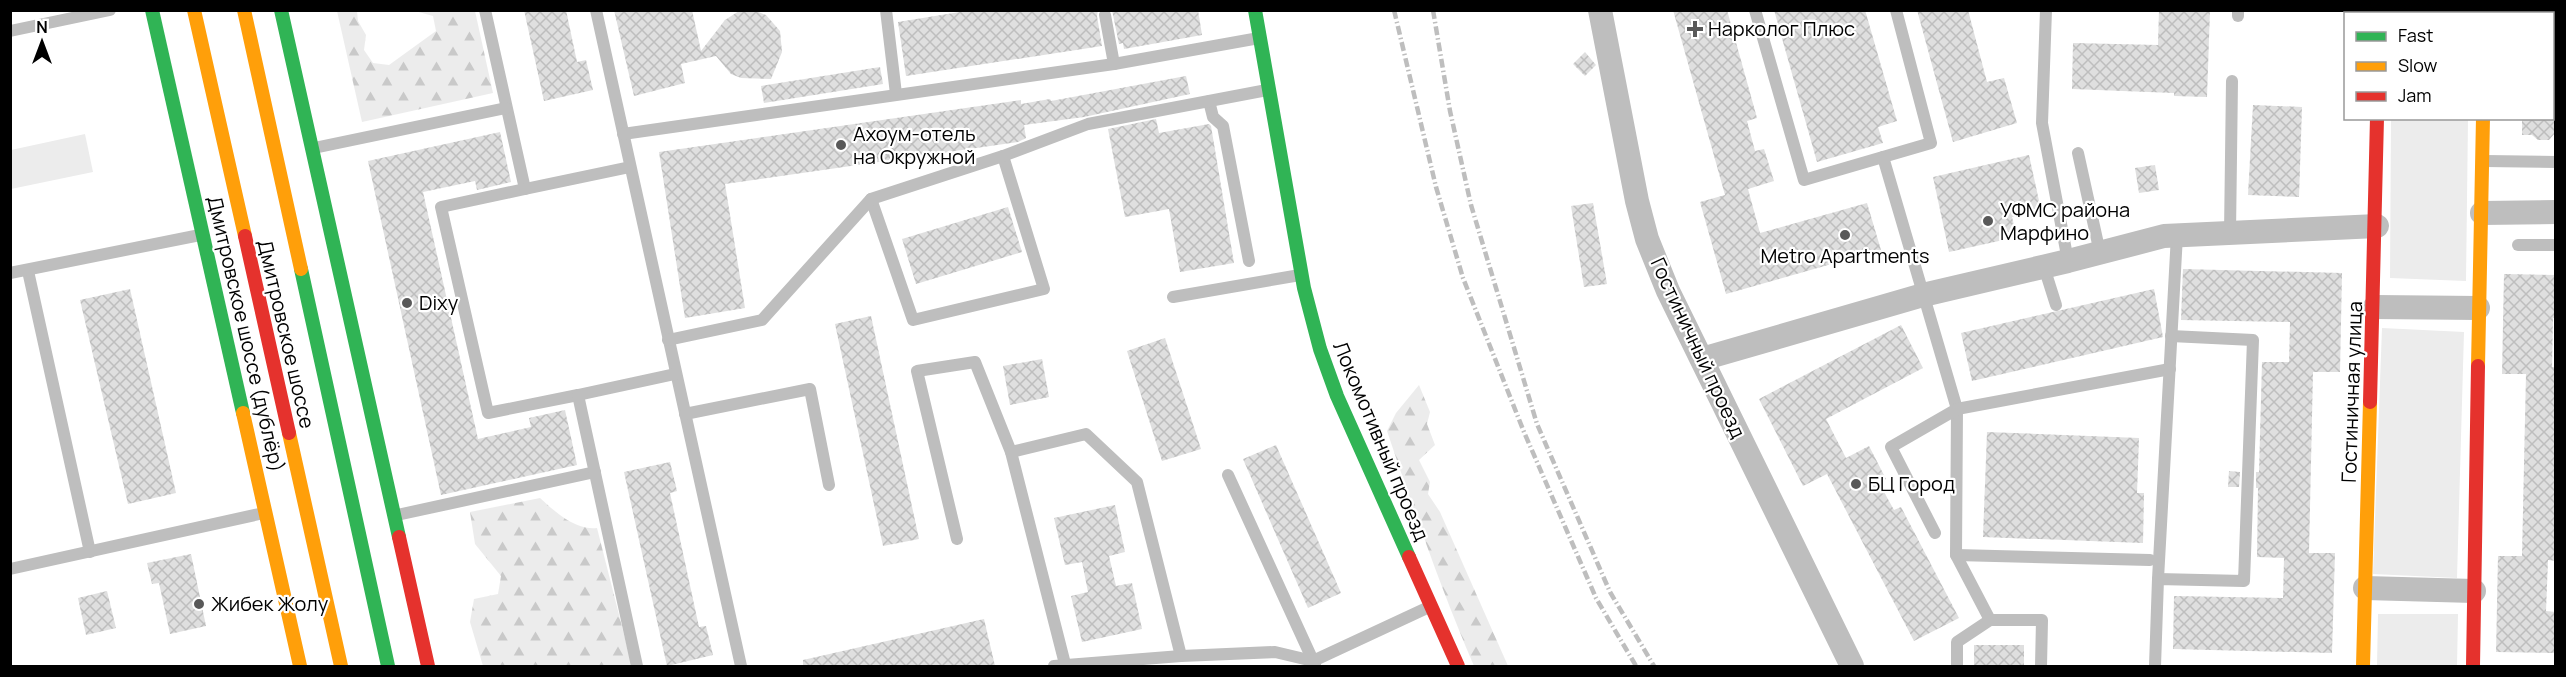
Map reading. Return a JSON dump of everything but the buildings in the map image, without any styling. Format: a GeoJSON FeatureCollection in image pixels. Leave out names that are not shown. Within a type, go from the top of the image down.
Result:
{"type":"FeatureCollection","features":[{"type":"Feature","properties":{"kind":"main road","name":"Дмитровское шоссе (дублёр)"},"geometry":{"type":"LineString","coordinates":[[152,10],[300,666]]}},
{"type":"Feature","properties":{"kind":"main road","name":"Дмитровское шоссе"},"geometry":{"type":"LineString","coordinates":[[194,10],[341,666]]}},
{"type":"Feature","properties":{"kind":"main road","name":"Дмитровское шоссе"},"geometry":{"type":"LineString","coordinates":[[244,10],[388,666]]}},
{"type":"Feature","properties":{"kind":"main road"},"geometry":{"type":"LineString","coordinates":[[281,10],[428,666]]}},
{"type":"Feature","properties":{"kind":"main road","name":"Локомотивный проезд"},"geometry":{"type":"LineString","coordinates":[[1255,10],[1301,275],[1320,349],[1337,396],[1458,666]]}},
{"type":"Feature","properties":{"kind":"main road","name":"Гостиничная улица"},"geometry":{"type":"LineString","coordinates":[[2363,666],[2375,307],[2377,120]]}},
{"type":"Feature","properties":{"kind":"main road"},"geometry":{"type":"LineString","coordinates":[[2473,666],[2483,120]]}},
{"type":"Feature","properties":{"kind":"street","name":"Гостиничный проезд"},"geometry":{"type":"LineString","coordinates":[[1600,10],[1632,180],[1647,239],[1668,291],[1852,666]]}},
{"type":"Feature","properties":{"kind":"street"},"geometry":{"type":"LineString","coordinates":[[2482,213],[2556,212]]}},
{"type":"Feature","properties":{"kind":"street"},"geometry":{"type":"LineString","coordinates":[[1702,359],[1923,295],[2164,236],[2377,226]]}},
{"type":"Feature","properties":{"kind":"street"},"geometry":{"type":"LineString","coordinates":[[2375,307],[2478,308]]}},
{"type":"Feature","properties":{"kind":"street"},"geometry":{"type":"LineString","coordinates":[[2365,588],[2474,591]]}},
{"type":"Feature","properties":{"kind":"lane"},"geometry":{"type":"LineString","coordinates":[[10,31],[110,10]]}},
{"type":"Feature","properties":{"kind":"lane"},"geometry":{"type":"LineString","coordinates":[[485,10],[525,189]]}},
{"type":"Feature","properties":{"kind":"lane"},"geometry":{"type":"LineString","coordinates":[[596,10],[741,666]]}},
{"type":"Feature","properties":{"kind":"lane"},"geometry":{"type":"LineString","coordinates":[[886,10],[897,94]]}},
{"type":"Feature","properties":{"kind":"lane"},"geometry":{"type":"LineString","coordinates":[[1755,10],[1804,180],[1930,143],[1896,10]]}},
{"type":"Feature","properties":{"kind":"lane"},"geometry":{"type":"LineString","coordinates":[[2046,10],[2042,123],[2068,261]]}},
{"type":"Feature","properties":{"kind":"lane"},"geometry":{"type":"LineString","coordinates":[[1105,15],[1114,64]]}},
{"type":"Feature","properties":{"kind":"lane"},"geometry":{"type":"LineString","coordinates":[[623,134],[1114,64],[1260,38]]}},
{"type":"Feature","properties":{"kind":"lane"},"geometry":{"type":"LineString","coordinates":[[2230,233],[2232,81]]}},
{"type":"Feature","properties":{"kind":"lane"},"geometry":{"type":"LineString","coordinates":[[668,340],[762,320],[871,200],[1003,156],[1088,124],[1269,90]]}},
{"type":"Feature","properties":{"kind":"lane"},"geometry":{"type":"LineString","coordinates":[[1209,101],[1213,117],[1223,126],[1250,261]]}},
{"type":"Feature","properties":{"kind":"lane"},"geometry":{"type":"LineString","coordinates":[[312,149],[506,108]]}},
{"type":"Feature","properties":{"kind":"lane"},"geometry":{"type":"LineString","coordinates":[[2078,153],[2100,253]]}},
{"type":"Feature","properties":{"kind":"lane"},"geometry":{"type":"LineString","coordinates":[[871,200],[913,320],[1044,289],[1003,156]]}},
{"type":"Feature","properties":{"kind":"lane"},"geometry":{"type":"LineString","coordinates":[[1883,157],[1957,409],[1956,555],[1990,620]]}},
{"type":"Feature","properties":{"kind":"lane"},"geometry":{"type":"LineString","coordinates":[[2482,161],[2556,162]]}},
{"type":"Feature","properties":{"kind":"lane"},"geometry":{"type":"LineString","coordinates":[[630,167],[441,207],[488,413],[675,374]]}},
{"type":"Feature","properties":{"kind":"lane"},"geometry":{"type":"LineString","coordinates":[[10,273],[204,234]]}},
{"type":"Feature","properties":{"kind":"lane"},"geometry":{"type":"LineString","coordinates":[[2155,666],[2177,235]]}},
{"type":"Feature","properties":{"kind":"lane"},"geometry":{"type":"LineString","coordinates":[[2518,244],[2556,245]]}},
{"type":"Feature","properties":{"kind":"lane"},"geometry":{"type":"LineString","coordinates":[[2044,267],[2056,305]]}},
{"type":"Feature","properties":{"kind":"lane"},"geometry":{"type":"LineString","coordinates":[[28,270],[90,552]]}},
{"type":"Feature","properties":{"kind":"lane"},"geometry":{"type":"LineString","coordinates":[[1173,297],[1301,275]]}},
{"type":"Feature","properties":{"kind":"lane"},"geometry":{"type":"LineString","coordinates":[[2158,579],[2244,581],[2253,340],[2172,336]]}},
{"type":"Feature","properties":{"kind":"lane"},"geometry":{"type":"LineString","coordinates":[[957,539],[917,371],[975,362],[1011,452],[1059,665],[1275,652],[1315,664],[1430,607]]}},
{"type":"Feature","properties":{"kind":"lane"},"geometry":{"type":"LineString","coordinates":[[1935,533],[1891,447],[1957,409],[2170,369]]}},
{"type":"Feature","properties":{"kind":"lane"},"geometry":{"type":"LineString","coordinates":[[685,414],[810,389],[829,485]]}},
{"type":"Feature","properties":{"kind":"lane"},"geometry":{"type":"LineString","coordinates":[[578,395],[637,666]]}},
{"type":"Feature","properties":{"kind":"lane"},"geometry":{"type":"LineString","coordinates":[[1011,452],[1086,434],[1137,482],[1181,656]]}},
{"type":"Feature","properties":{"kind":"lane"},"geometry":{"type":"LineString","coordinates":[[394,515],[595,472]]}},
{"type":"Feature","properties":{"kind":"lane"},"geometry":{"type":"LineString","coordinates":[[1228,475],[1315,664]]}},
{"type":"Feature","properties":{"kind":"lane"},"geometry":{"type":"LineString","coordinates":[[10,569],[266,513]]}},
{"type":"Feature","properties":{"kind":"lane"},"geometry":{"type":"LineString","coordinates":[[1956,555],[2150,561]]}},
{"type":"Feature","properties":{"kind":"lane"},"geometry":{"type":"LineString","coordinates":[[1957,666],[1957,642],[1990,620],[2042,620],[2041,666]]}},
{"type":"Feature","properties":{"kind":"green space"},"geometry":{"type":"Polygon","coordinates":[[[2392,10],[2470,11],[2470,12],[2392,12],[2392,10]]]}},
{"type":"Feature","properties":{"kind":"green space"},"geometry":{"type":"Polygon","coordinates":[[[337,11],[357,11],[358,21],[366,35],[364,50],[373,63],[389,65],[436,31],[433,16],[415,11],[475,11],[493,93],[362,122],[337,11]]]}},
{"type":"Feature","properties":{"kind":"green space"},"geometry":{"type":"Polygon","coordinates":[[[2391,120],[2468,120],[2466,281],[2390,278],[2391,120]]]}},
{"type":"Feature","properties":{"kind":"green space"},"geometry":{"type":"Polygon","coordinates":[[[85,134],[93,172],[11,189],[11,150],[85,134]]]}},
{"type":"Feature","properties":{"kind":"green space"},"geometry":{"type":"Polygon","coordinates":[[[2382,328],[2464,332],[2457,578],[2373,574],[2382,328]]]}},
{"type":"Feature","properties":{"kind":"green space"},"geometry":{"type":"Polygon","coordinates":[[[1419,385],[1430,412],[1427,424],[1435,445],[1419,460],[1430,482],[1428,494],[1440,512],[1508,666],[1474,666],[1428,550],[1387,431],[1396,413],[1419,385]]]}},
{"type":"Feature","properties":{"kind":"green space"},"geometry":{"type":"Polygon","coordinates":[[[540,498],[573,523],[597,528],[632,666],[483,666],[470,622],[474,599],[498,594],[501,576],[475,544],[470,512],[540,498]]]}},
{"type":"Feature","properties":{"kind":"green space"},"geometry":{"type":"Polygon","coordinates":[[[2378,614],[2458,614],[2457,666],[2377,666],[2378,614]]]}},
{"type":"Feature","properties":{"kind":"railway"},"geometry":{"type":"LineString","coordinates":[[1394,10],[1436,187],[1463,278],[1524,432],[1596,598],[1636,666]]}},
{"type":"Feature","properties":{"kind":"railway"},"geometry":{"type":"LineString","coordinates":[[1433,10],[1450,111],[1471,205],[1537,424],[1610,592],[1654,666]]}},
{"type":"Feature","properties":{"kind":"traffic: fast"},"geometry":{"type":"LineString","coordinates":[[152,10],[243,413]]}},
{"type":"Feature","properties":{"kind":"traffic: fast"},"geometry":{"type":"LineString","coordinates":[[281,10],[399,537]]}},
{"type":"Feature","properties":{"kind":"traffic: fast"},"geometry":{"type":"LineString","coordinates":[[1255,10],[1304,288],[1320,349],[1337,396],[1409,557]]}},
{"type":"Feature","properties":{"kind":"traffic: fast"},"geometry":{"type":"LineString","coordinates":[[301,269],[388,666]]}},
{"type":"Feature","properties":{"kind":"traffic: slow"},"geometry":{"type":"LineString","coordinates":[[194,10],[245,236]]}},
{"type":"Feature","properties":{"kind":"traffic: slow"},"geometry":{"type":"LineString","coordinates":[[244,10],[301,269]]}},
{"type":"Feature","properties":{"kind":"traffic: slow"},"geometry":{"type":"LineString","coordinates":[[2478,366],[2483,120]]}},
{"type":"Feature","properties":{"kind":"traffic: slow"},"geometry":{"type":"LineString","coordinates":[[2363,666],[2370,402]]}},
{"type":"Feature","properties":{"kind":"traffic: slow"},"geometry":{"type":"LineString","coordinates":[[243,413],[300,666]]}},
{"type":"Feature","properties":{"kind":"traffic: slow"},"geometry":{"type":"LineString","coordinates":[[289,433],[341,666]]}},
{"type":"Feature","properties":{"kind":"traffic: jam"},"geometry":{"type":"LineString","coordinates":[[2370,402],[2377,120]]}},
{"type":"Feature","properties":{"kind":"traffic: jam"},"geometry":{"type":"LineString","coordinates":[[245,236],[289,433]]}},
{"type":"Feature","properties":{"kind":"traffic: jam"},"geometry":{"type":"LineString","coordinates":[[2473,666],[2478,366]]}},
{"type":"Feature","properties":{"kind":"traffic: jam"},"geometry":{"type":"LineString","coordinates":[[399,537],[428,666]]}},
{"type":"Feature","properties":{"kind":"traffic: jam"},"geometry":{"type":"LineString","coordinates":[[1409,557],[1458,666]]}},
{"type":"Feature","properties":{"kind":"place","name":"Нарколог Плюс"},"geometry":{"type":"Point","coordinates":[1695,29]}},
{"type":"Feature","properties":{"kind":"place","name":"Ахоум-отель на Окружной"},"geometry":{"type":"Point","coordinates":[841,145]}},
{"type":"Feature","properties":{"kind":"place","name":"УФМС района Марфино"},"geometry":{"type":"Point","coordinates":[1988,221]}},
{"type":"Feature","properties":{"kind":"place","name":"Metro Apartments"},"geometry":{"type":"Point","coordinates":[1845,235]}},
{"type":"Feature","properties":{"kind":"place","name":"Dixy"},"geometry":{"type":"Point","coordinates":[407,303]}},
{"type":"Feature","properties":{"kind":"place","name":"БЦ Город"},"geometry":{"type":"Point","coordinates":[1856,484]}},
{"type":"Feature","properties":{"kind":"place","name":"Жибек Жолу"},"geometry":{"type":"Point","coordinates":[199,604]}}]}
